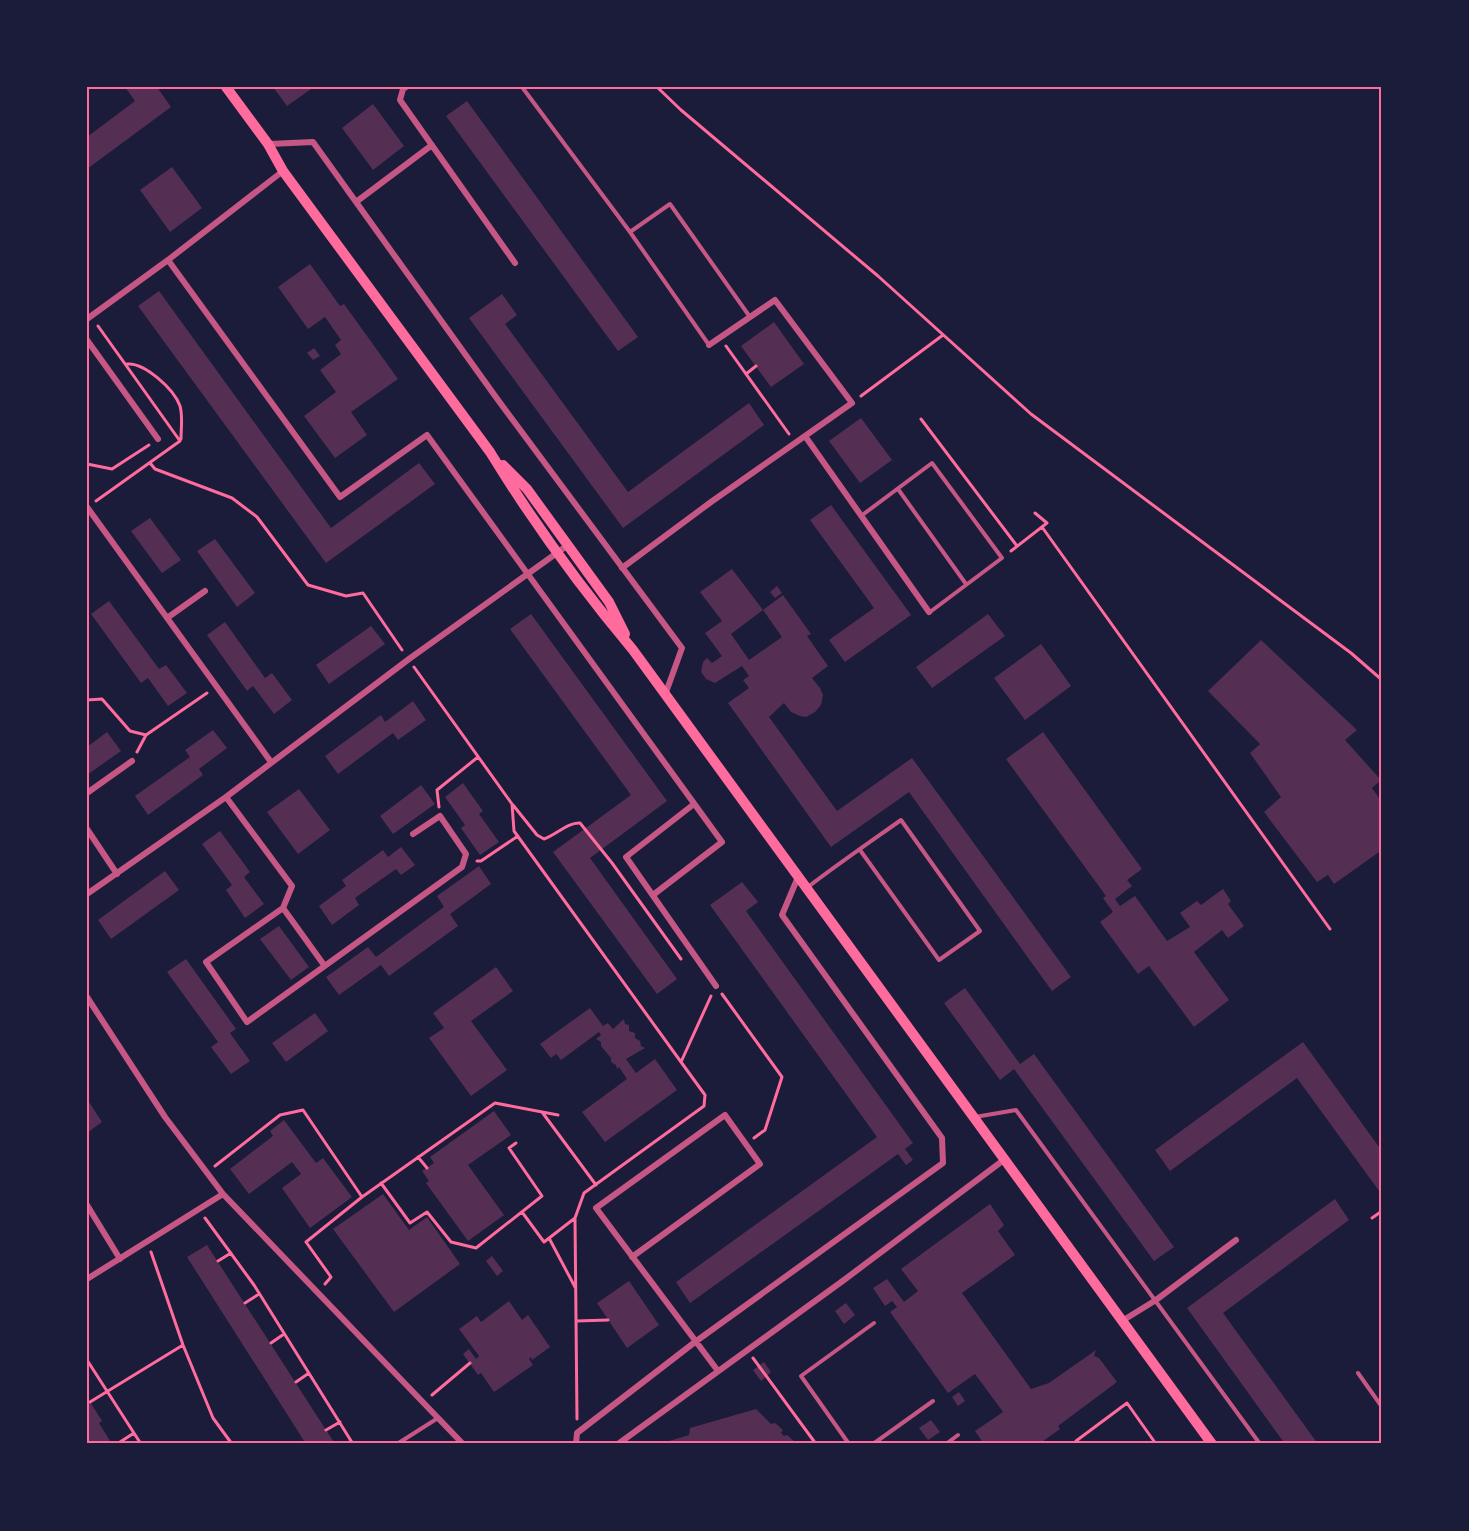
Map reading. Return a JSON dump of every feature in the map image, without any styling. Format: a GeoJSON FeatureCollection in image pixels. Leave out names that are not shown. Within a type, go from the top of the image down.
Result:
{"type":"FeatureCollection","features":[{"type":"Feature","properties":{"kind":"main road"},"geometry":{"type":"LineString","coordinates":[[226,87],[268,144],[283,171],[490,452],[518,497],[558,553],[599,609],[633,650],[1212,1444]]}},
{"type":"Feature","properties":{"kind":"main road"},"geometry":{"type":"LineString","coordinates":[[490,452],[527,489],[568,545],[609,602],[633,650]]}},
{"type":"Feature","properties":{"kind":"street"},"geometry":{"type":"LineString","coordinates":[[406,87],[403,89],[400,100],[515,263]]}},
{"type":"Feature","properties":{"kind":"street"},"geometry":{"type":"LineString","coordinates":[[268,144],[313,142],[682,648],[665,695]]}},
{"type":"Feature","properties":{"kind":"street"},"geometry":{"type":"LineString","coordinates":[[356,202],[432,145]]}},
{"type":"Feature","properties":{"kind":"street"},"geometry":{"type":"LineString","coordinates":[[87,319],[283,171]]}},
{"type":"Feature","properties":{"kind":"street"},"geometry":{"type":"LineString","coordinates":[[168,260],[340,497],[427,435],[722,842],[653,895]]}},
{"type":"Feature","properties":{"kind":"street"},"geometry":{"type":"LineString","coordinates":[[622,568],[852,403],[776,300],[709,345]]}},
{"type":"Feature","properties":{"kind":"street"},"geometry":{"type":"LineString","coordinates":[[87,340],[158,439]]}},
{"type":"Feature","properties":{"kind":"street"},"geometry":{"type":"LineString","coordinates":[[805,436],[929,612]]}},
{"type":"Feature","properties":{"kind":"street"},"geometry":{"type":"LineString","coordinates":[[87,507],[271,762]]}},
{"type":"Feature","properties":{"kind":"street"},"geometry":{"type":"LineString","coordinates":[[87,894],[226,797],[409,659],[568,545]]}},
{"type":"Feature","properties":{"kind":"street"},"geometry":{"type":"LineString","coordinates":[[167,618],[205,591]]}},
{"type":"Feature","properties":{"kind":"street"},"geometry":{"type":"LineString","coordinates":[[87,793],[132,761]]}},
{"type":"Feature","properties":{"kind":"street"},"geometry":{"type":"LineString","coordinates":[[226,797],[292,886],[283,908],[206,962],[247,1022],[462,867],[466,861],[466,854],[440,816],[413,834]]}},
{"type":"Feature","properties":{"kind":"street"},"geometry":{"type":"LineString","coordinates":[[694,804],[626,857],[716,986]]}},
{"type":"Feature","properties":{"kind":"street"},"geometry":{"type":"LineString","coordinates":[[87,829],[117,874]]}},
{"type":"Feature","properties":{"kind":"street"},"geometry":{"type":"LineString","coordinates":[[576,1444],[577,1433],[695,1342],[943,1163],[942,1138],[782,915],[798,877]]}},
{"type":"Feature","properties":{"kind":"street"},"geometry":{"type":"LineString","coordinates":[[283,908],[324,965]]}},
{"type":"Feature","properties":{"kind":"street"},"geometry":{"type":"LineString","coordinates":[[87,997],[160,1111],[223,1194],[463,1444]]}},
{"type":"Feature","properties":{"kind":"street"},"geometry":{"type":"LineString","coordinates":[[632,1257],[760,1164],[725,1115],[596,1208],[632,1257],[695,1342],[718,1371]]}},
{"type":"Feature","properties":{"kind":"street"},"geometry":{"type":"LineString","coordinates":[[618,1444],[844,1280],[1005,1159]]}},
{"type":"Feature","properties":{"kind":"street"},"geometry":{"type":"LineString","coordinates":[[87,1279],[223,1194]]}},
{"type":"Feature","properties":{"kind":"street"},"geometry":{"type":"LineString","coordinates":[[87,1205],[120,1259]]}},
{"type":"Feature","properties":{"kind":"street"},"geometry":{"type":"LineString","coordinates":[[1122,1321],[1156,1300],[1236,1240]]}},
{"type":"Feature","properties":{"kind":"lane"},"geometry":{"type":"LineString","coordinates":[[522,87],[630,232],[709,345]]}},
{"type":"Feature","properties":{"kind":"lane"},"geometry":{"type":"LineString","coordinates":[[630,232],[670,204],[750,317]]}},
{"type":"Feature","properties":{"kind":"lane"},"geometry":{"type":"LineString","coordinates":[[861,516],[932,463],[1002,558],[929,612]]}},
{"type":"Feature","properties":{"kind":"lane"},"geometry":{"type":"LineString","coordinates":[[898,489],[966,584]]}},
{"type":"Feature","properties":{"kind":"lane"},"geometry":{"type":"LineString","coordinates":[[807,889],[860,850],[901,820],[980,931],[939,960],[860,850]]}},
{"type":"Feature","properties":{"kind":"lane"},"geometry":{"type":"LineString","coordinates":[[974,1117],[1016,1110],[1260,1444]]}},
{"type":"Feature","properties":{"kind":"lane"},"geometry":{"type":"LineString","coordinates":[[849,1444],[801,1376],[874,1323]]}},
{"type":"Feature","properties":{"kind":"lane"},"geometry":{"type":"LineString","coordinates":[[1358,1373],[1382,1407]]}},
{"type":"Feature","properties":{"kind":"lane"},"geometry":{"type":"LineString","coordinates":[[873,1444],[933,1401]]}},
{"type":"Feature","properties":{"kind":"lane"},"geometry":{"type":"LineString","coordinates":[[397,1444],[438,1418]]}},
{"type":"Feature","properties":{"kind":"lane"},"geometry":{"type":"LineString","coordinates":[[946,1444],[958,1435]]}},
{"type":"Feature","properties":{"kind":"path"},"geometry":{"type":"LineString","coordinates":[[657,87],[681,110],[878,276],[1031,414],[1334,640],[1381,679]]}},
{"type":"Feature","properties":{"kind":"path"},"geometry":{"type":"LineString","coordinates":[[852,403],[943,335]]}},
{"type":"Feature","properties":{"kind":"path"},"geometry":{"type":"LineString","coordinates":[[720,338],[795,443]]}},
{"type":"Feature","properties":{"kind":"path"},"geometry":{"type":"LineString","coordinates":[[126,364],[134,363],[168,387],[180,405],[180,441]]}},
{"type":"Feature","properties":{"kind":"path"},"geometry":{"type":"LineString","coordinates":[[746,374],[756,366]]}},
{"type":"Feature","properties":{"kind":"path"},"geometry":{"type":"LineString","coordinates":[[921,419],[1017,546]]}},
{"type":"Feature","properties":{"kind":"path"},"geometry":{"type":"LineString","coordinates":[[87,464],[112,469],[158,439]]}},
{"type":"Feature","properties":{"kind":"path"},"geometry":{"type":"LineString","coordinates":[[150,464],[155,469],[232,498],[257,517],[308,585],[346,596],[363,593],[478,757],[537,835],[544,839],[552,837],[574,822],[580,823],[612,863],[682,961]]}},
{"type":"Feature","properties":{"kind":"path"},"geometry":{"type":"LineString","coordinates":[[1002,558],[1047,523],[1035,513]]}},
{"type":"Feature","properties":{"kind":"path"},"geometry":{"type":"LineString","coordinates":[[1042,527],[1330,929]]}},
{"type":"Feature","properties":{"kind":"path"},"geometry":{"type":"LineString","coordinates":[[132,761],[146,735],[216,687]]}},
{"type":"Feature","properties":{"kind":"path"},"geometry":{"type":"LineString","coordinates":[[87,700],[102,699],[130,731],[146,735]]}},
{"type":"Feature","properties":{"kind":"path"},"geometry":{"type":"LineString","coordinates":[[440,816],[437,790],[478,757]]}},
{"type":"Feature","properties":{"kind":"path"},"geometry":{"type":"LineString","coordinates":[[512,804],[514,831],[681,1062]]}},
{"type":"Feature","properties":{"kind":"path"},"geometry":{"type":"LineString","coordinates":[[466,861],[481,861],[518,836]]}},
{"type":"Feature","properties":{"kind":"path"},"geometry":{"type":"LineString","coordinates":[[716,986],[782,1077],[765,1130],[745,1144]]}},
{"type":"Feature","properties":{"kind":"path"},"geometry":{"type":"LineString","coordinates":[[702,990],[709,999]]}},
{"type":"Feature","properties":{"kind":"path"},"geometry":{"type":"LineString","coordinates":[[317,1291],[331,1276],[306,1242],[381,1183],[495,1103],[558,1115]]}},
{"type":"Feature","properties":{"kind":"path"},"geometry":{"type":"LineString","coordinates":[[206,1173],[280,1115],[303,1110],[362,1197]]}},
{"type":"Feature","properties":{"kind":"path"},"geometry":{"type":"LineString","coordinates":[[542,1112],[596,1185]]}},
{"type":"Feature","properties":{"kind":"path"},"geometry":{"type":"LineString","coordinates":[[381,1183],[410,1223],[427,1212],[451,1242],[476,1248],[542,1196],[509,1148],[516,1143]]}},
{"type":"Feature","properties":{"kind":"path"},"geometry":{"type":"LineString","coordinates":[[418,1157],[427,1168]]}},
{"type":"Feature","properties":{"kind":"path"},"geometry":{"type":"LineString","coordinates":[[198,1210],[259,1294],[353,1444]]}},
{"type":"Feature","properties":{"kind":"path"},"geometry":{"type":"LineString","coordinates":[[1372,1218],[1382,1211]]}},
{"type":"Feature","properties":{"kind":"path"},"geometry":{"type":"LineString","coordinates":[[522,1212],[544,1242],[575,1218]]}},
{"type":"Feature","properties":{"kind":"path"},"geometry":{"type":"LineString","coordinates":[[549,1238],[576,1288]]}},
{"type":"Feature","properties":{"kind":"path"},"geometry":{"type":"LineString","coordinates":[[147,1242],[183,1345],[213,1418],[232,1444]]}},
{"type":"Feature","properties":{"kind":"path"},"geometry":{"type":"LineString","coordinates":[[218,1261],[231,1253]]}},
{"type":"Feature","properties":{"kind":"path"},"geometry":{"type":"LineString","coordinates":[[245,1303],[259,1294]]}},
{"type":"Feature","properties":{"kind":"path"},"geometry":{"type":"LineString","coordinates":[[576,1322],[608,1320]]}},
{"type":"Feature","properties":{"kind":"path"},"geometry":{"type":"LineString","coordinates":[[271,1343],[284,1334]]}},
{"type":"Feature","properties":{"kind":"path"},"geometry":{"type":"LineString","coordinates":[[90,1402],[183,1345]]}},
{"type":"Feature","properties":{"kind":"path"},"geometry":{"type":"LineString","coordinates":[[747,1349],[815,1444]]}},
{"type":"Feature","properties":{"kind":"path"},"geometry":{"type":"LineString","coordinates":[[87,1360],[141,1444]]}},
{"type":"Feature","properties":{"kind":"path"},"geometry":{"type":"LineString","coordinates":[[423,1402],[470,1363]]}},
{"type":"Feature","properties":{"kind":"path"},"geometry":{"type":"LineString","coordinates":[[296,1382],[309,1373]]}},
{"type":"Feature","properties":{"kind":"path"},"geometry":{"type":"LineString","coordinates":[[1078,1444],[1076,1440],[1127,1403],[1156,1444]]}},
{"type":"Feature","properties":{"kind":"path"},"geometry":{"type":"LineString","coordinates":[[326,1430],[340,1422]]}},
{"type":"Feature","properties":{"kind":"path"},"geometry":{"type":"LineString","coordinates":[[117,1444],[134,1433]]}},
{"type":"Feature","properties":{"kind":"building"},"geometry":{"type":"Polygon","coordinates":[[[125,87],[157,87],[171,107],[87,169],[87,137],[135,101],[125,87]]]}},
{"type":"Feature","properties":{"kind":"building"},"geometry":{"type":"Polygon","coordinates":[[[273,87],[314,87],[287,106],[273,87]]]}},
{"type":"Feature","properties":{"kind":"building"},"geometry":{"type":"Polygon","coordinates":[[[467,101],[638,337],[618,351],[446,116],[467,101]]]}},
{"type":"Feature","properties":{"kind":"building"},"geometry":{"type":"Polygon","coordinates":[[[373,104],[404,146],[373,170],[342,128],[373,104]]]}},
{"type":"Feature","properties":{"kind":"building"},"geometry":{"type":"Polygon","coordinates":[[[172,167],[202,208],[170,232],[140,190],[172,167]]]}},
{"type":"Feature","properties":{"kind":"building"},"geometry":{"type":"Polygon","coordinates":[[[310,264],[340,306],[344,304],[398,379],[351,412],[367,435],[335,458],[304,416],[336,392],[320,370],[341,354],[335,345],[341,340],[325,317],[308,329],[278,287],[310,264]]]}},
{"type":"Feature","properties":{"kind":"building"},"geometry":{"type":"Polygon","coordinates":[[[159,291],[331,528],[419,463],[435,484],[326,563],[138,306],[159,291]]]}},
{"type":"Feature","properties":{"kind":"building"},"geometry":{"type":"Polygon","coordinates":[[[502,294],[517,315],[505,324],[628,492],[749,403],[764,425],[623,528],[469,318],[502,294]]]}},
{"type":"Feature","properties":{"kind":"building"},"geometry":{"type":"Polygon","coordinates":[[[774,322],[804,364],[771,387],[741,346],[774,322]]]}},
{"type":"Feature","properties":{"kind":"building"},"geometry":{"type":"Polygon","coordinates":[[[314,348],[320,356],[313,360],[307,353],[314,348]]]}},
{"type":"Feature","properties":{"kind":"building"},"geometry":{"type":"Polygon","coordinates":[[[861,418],[892,460],[860,483],[829,441],[861,418]]]}},
{"type":"Feature","properties":{"kind":"building"},"geometry":{"type":"Polygon","coordinates":[[[831,505],[911,615],[845,662],[829,640],[874,608],[810,520],[831,505]]]}},
{"type":"Feature","properties":{"kind":"building"},"geometry":{"type":"Polygon","coordinates":[[[150,518],[181,560],[162,573],[131,531],[150,518]]]}},
{"type":"Feature","properties":{"kind":"building"},"geometry":{"type":"Polygon","coordinates":[[[215,539],[255,593],[237,607],[197,551],[215,539]]]}},
{"type":"Feature","properties":{"kind":"building"},"geometry":{"type":"Polygon","coordinates":[[[732,569],[763,610],[783,595],[811,634],[807,636],[828,666],[812,678],[823,695],[821,705],[815,712],[806,717],[800,716],[791,712],[784,703],[769,717],[837,811],[912,758],[1071,977],[1052,991],[909,792],[831,847],[728,703],[749,688],[743,680],[749,676],[742,666],[715,683],[706,679],[701,672],[703,662],[707,658],[712,663],[722,656],[705,633],[722,621],[700,592],[732,569]],[[763,610],[731,634],[749,660],[782,637],[763,610]]]}},
{"type":"Feature","properties":{"kind":"building"},"geometry":{"type":"Polygon","coordinates":[[[777,586],[782,593],[775,598],[770,592],[777,586]]]}},
{"type":"Feature","properties":{"kind":"building"},"geometry":{"type":"Polygon","coordinates":[[[109,601],[159,669],[166,665],[187,693],[168,706],[148,678],[141,683],[91,614],[109,601]]]}},
{"type":"Feature","properties":{"kind":"building"},"geometry":{"type":"Polygon","coordinates":[[[531,614],[667,801],[590,858],[677,979],[657,994],[553,852],[631,795],[510,629],[531,614]]]}},
{"type":"Feature","properties":{"kind":"building"},"geometry":{"type":"Polygon","coordinates":[[[988,614],[1005,636],[932,688],[916,667],[988,614]]]}},
{"type":"Feature","properties":{"kind":"building"},"geometry":{"type":"Polygon","coordinates":[[[225,622],[265,678],[272,673],[292,700],[274,714],[253,686],[247,691],[207,635],[225,622]]]}},
{"type":"Feature","properties":{"kind":"building"},"geometry":{"type":"Polygon","coordinates":[[[371,626],[385,644],[329,684],[316,665],[371,626]]]}},
{"type":"Feature","properties":{"kind":"building"},"geometry":{"type":"Polygon","coordinates":[[[1261,640],[1357,730],[1345,740],[1381,780],[1372,788],[1382,802],[1382,850],[1334,884],[1328,875],[1317,882],[1264,812],[1281,797],[1250,753],[1260,744],[1208,691],[1261,640]]]}},
{"type":"Feature","properties":{"kind":"building"},"geometry":{"type":"Polygon","coordinates":[[[1041,644],[1071,686],[1025,720],[994,678],[1041,644]]]}},
{"type":"Feature","properties":{"kind":"building"},"geometry":{"type":"Polygon","coordinates":[[[413,701],[426,720],[398,740],[393,733],[338,774],[325,756],[381,715],[385,722],[413,701]]]}},
{"type":"Feature","properties":{"kind":"building"},"geometry":{"type":"Polygon","coordinates":[[[213,730],[227,748],[199,769],[203,775],[148,815],[135,796],[190,757],[185,750],[213,730]]]}},
{"type":"Feature","properties":{"kind":"building"},"geometry":{"type":"Polygon","coordinates":[[[107,732],[121,751],[87,775],[87,747],[107,732]]]}},
{"type":"Feature","properties":{"kind":"building"},"geometry":{"type":"Polygon","coordinates":[[[1043,732],[1142,869],[1127,880],[1132,886],[1115,899],[1120,906],[1135,896],[1167,941],[1190,927],[1180,913],[1197,901],[1201,905],[1223,889],[1231,901],[1228,904],[1244,926],[1228,938],[1222,930],[1194,952],[1229,1000],[1194,1027],[1149,966],[1138,974],[1100,922],[1113,912],[1103,898],[1106,896],[1006,759],[1043,732]]]}},
{"type":"Feature","properties":{"kind":"building"},"geometry":{"type":"Polygon","coordinates":[[[463,783],[483,811],[479,814],[499,842],[480,855],[461,828],[465,825],[445,797],[463,783]]]}},
{"type":"Feature","properties":{"kind":"building"},"geometry":{"type":"Polygon","coordinates":[[[421,785],[435,804],[393,834],[380,816],[421,785]]]}},
{"type":"Feature","properties":{"kind":"building"},"geometry":{"type":"Polygon","coordinates":[[[299,789],[330,830],[298,854],[267,812],[299,789]]]}},
{"type":"Feature","properties":{"kind":"building"},"geometry":{"type":"Polygon","coordinates":[[[220,831],[250,872],[244,877],[264,904],[245,918],[226,890],[232,885],[202,844],[220,831]]]}},
{"type":"Feature","properties":{"kind":"building"},"geometry":{"type":"Polygon","coordinates":[[[401,847],[415,865],[401,875],[396,869],[355,898],[359,905],[332,925],[319,906],[346,886],[342,880],[383,850],[388,857],[401,847]]]}},
{"type":"Feature","properties":{"kind":"building"},"geometry":{"type":"Polygon","coordinates":[[[479,866],[491,884],[450,914],[458,926],[389,976],[381,965],[339,995],[326,977],[368,947],[376,957],[444,907],[437,896],[479,866]]]}},
{"type":"Feature","properties":{"kind":"building"},"geometry":{"type":"Polygon","coordinates":[[[165,871],[179,890],[111,939],[98,920],[165,871]]]}},
{"type":"Feature","properties":{"kind":"building"},"geometry":{"type":"Polygon","coordinates":[[[742,882],[758,902],[746,911],[913,1143],[905,1149],[913,1160],[906,1165],[898,1154],[690,1303],[676,1282],[877,1137],[710,905],[742,882]]]}},
{"type":"Feature","properties":{"kind":"building"},"geometry":{"type":"Polygon","coordinates":[[[279,926],[309,967],[291,980],[260,939],[279,926]]]}},
{"type":"Feature","properties":{"kind":"building"},"geometry":{"type":"Polygon","coordinates":[[[186,959],[236,1029],[230,1033],[250,1061],[231,1074],[211,1047],[218,1042],[167,972],[186,959]]]}},
{"type":"Feature","properties":{"kind":"building"},"geometry":{"type":"Polygon","coordinates":[[[496,967],[513,991],[471,1021],[507,1070],[471,1096],[429,1038],[444,1028],[433,1013],[496,967]]]}},
{"type":"Feature","properties":{"kind":"building"},"geometry":{"type":"Polygon","coordinates":[[[965,988],[1020,1064],[1034,1054],[1174,1247],[1154,1261],[1014,1069],[1000,1080],[944,1003],[965,988]]]}},
{"type":"Feature","properties":{"kind":"building"},"geometry":{"type":"Polygon","coordinates":[[[590,1008],[603,1026],[608,1023],[613,1029],[624,1019],[625,1024],[629,1025],[629,1031],[635,1033],[635,1038],[645,1048],[626,1059],[636,1073],[655,1059],[677,1090],[605,1142],[582,1112],[627,1079],[619,1067],[617,1069],[616,1065],[611,1062],[601,1042],[596,1039],[601,1035],[599,1032],[561,1060],[556,1054],[551,1058],[540,1044],[590,1008]]]}},
{"type":"Feature","properties":{"kind":"building"},"geometry":{"type":"Polygon","coordinates":[[[315,1013],[328,1031],[286,1062],[272,1043],[315,1013]]]}},
{"type":"Feature","properties":{"kind":"building"},"geometry":{"type":"Polygon","coordinates":[[[1303,1042],[1382,1151],[1382,1195],[1297,1078],[1170,1171],[1155,1150],[1303,1042]]]}},
{"type":"Feature","properties":{"kind":"building"},"geometry":{"type":"Polygon","coordinates":[[[87,1099],[102,1122],[87,1133],[87,1099]]]}},
{"type":"Feature","properties":{"kind":"building"},"geometry":{"type":"Polygon","coordinates":[[[494,1111],[511,1135],[468,1165],[504,1215],[468,1241],[426,1183],[429,1181],[422,1171],[434,1163],[430,1157],[494,1111]]]}},
{"type":"Feature","properties":{"kind":"building"},"geometry":{"type":"Polygon","coordinates":[[[284,1120],[316,1163],[323,1158],[352,1197],[310,1228],[282,1188],[301,1174],[292,1162],[249,1194],[230,1169],[273,1136],[270,1131],[284,1120]]]}},
{"type":"Feature","properties":{"kind":"building"},"geometry":{"type":"Polygon","coordinates":[[[383,1194],[409,1230],[427,1217],[460,1264],[394,1312],[333,1229],[383,1194]]]}},
{"type":"Feature","properties":{"kind":"building"},"geometry":{"type":"Polygon","coordinates":[[[1335,1199],[1349,1220],[1223,1313],[1318,1444],[1285,1444],[1187,1308],[1335,1199]]]}},
{"type":"Feature","properties":{"kind":"building"},"geometry":{"type":"Polygon","coordinates":[[[990,1204],[1004,1225],[998,1231],[1015,1255],[962,1293],[1031,1389],[1049,1383],[1096,1350],[1094,1356],[1099,1358],[1117,1382],[1058,1426],[1060,1429],[1039,1444],[984,1444],[975,1431],[1003,1412],[975,1374],[948,1393],[890,1312],[897,1307],[892,1301],[885,1306],[873,1288],[887,1279],[904,1302],[918,1291],[901,1269],[990,1204]]]}},
{"type":"Feature","properties":{"kind":"building"},"geometry":{"type":"Polygon","coordinates":[[[207,1245],[335,1444],[306,1444],[187,1257],[207,1245]]]}},
{"type":"Feature","properties":{"kind":"building"},"geometry":{"type":"Polygon","coordinates":[[[492,1256],[503,1271],[497,1276],[486,1261],[492,1256]]]}},
{"type":"Feature","properties":{"kind":"building"},"geometry":{"type":"Polygon","coordinates":[[[629,1281],[659,1325],[627,1348],[597,1303],[629,1281]]]}},
{"type":"Feature","properties":{"kind":"building"},"geometry":{"type":"Polygon","coordinates":[[[509,1301],[522,1320],[528,1315],[550,1347],[532,1360],[531,1357],[529,1359],[533,1365],[494,1392],[481,1373],[478,1375],[463,1354],[469,1349],[476,1359],[479,1356],[459,1329],[477,1316],[481,1322],[509,1301]]]}},
{"type":"Feature","properties":{"kind":"building"},"geometry":{"type":"Polygon","coordinates":[[[846,1303],[855,1315],[844,1324],[835,1311],[846,1303]]]}},
{"type":"Feature","properties":{"kind":"building"},"geometry":{"type":"Polygon","coordinates":[[[764,1362],[771,1372],[761,1381],[753,1370],[764,1362]]]}},
{"type":"Feature","properties":{"kind":"building"},"geometry":{"type":"Polygon","coordinates":[[[959,1392],[965,1401],[958,1406],[952,1397],[959,1392]]]}},
{"type":"Feature","properties":{"kind":"building"},"geometry":{"type":"Polygon","coordinates":[[[87,1397],[102,1421],[99,1423],[112,1444],[87,1444],[87,1397]]]}},
{"type":"Feature","properties":{"kind":"building"},"geometry":{"type":"Polygon","coordinates":[[[756,1409],[771,1424],[775,1423],[783,1430],[781,1433],[784,1436],[787,1435],[795,1442],[794,1444],[668,1444],[669,1441],[689,1435],[690,1428],[756,1409]]]}},
{"type":"Feature","properties":{"kind":"building"},"geometry":{"type":"Polygon","coordinates":[[[931,1420],[940,1432],[928,1440],[919,1428],[931,1420]]]}}]}
